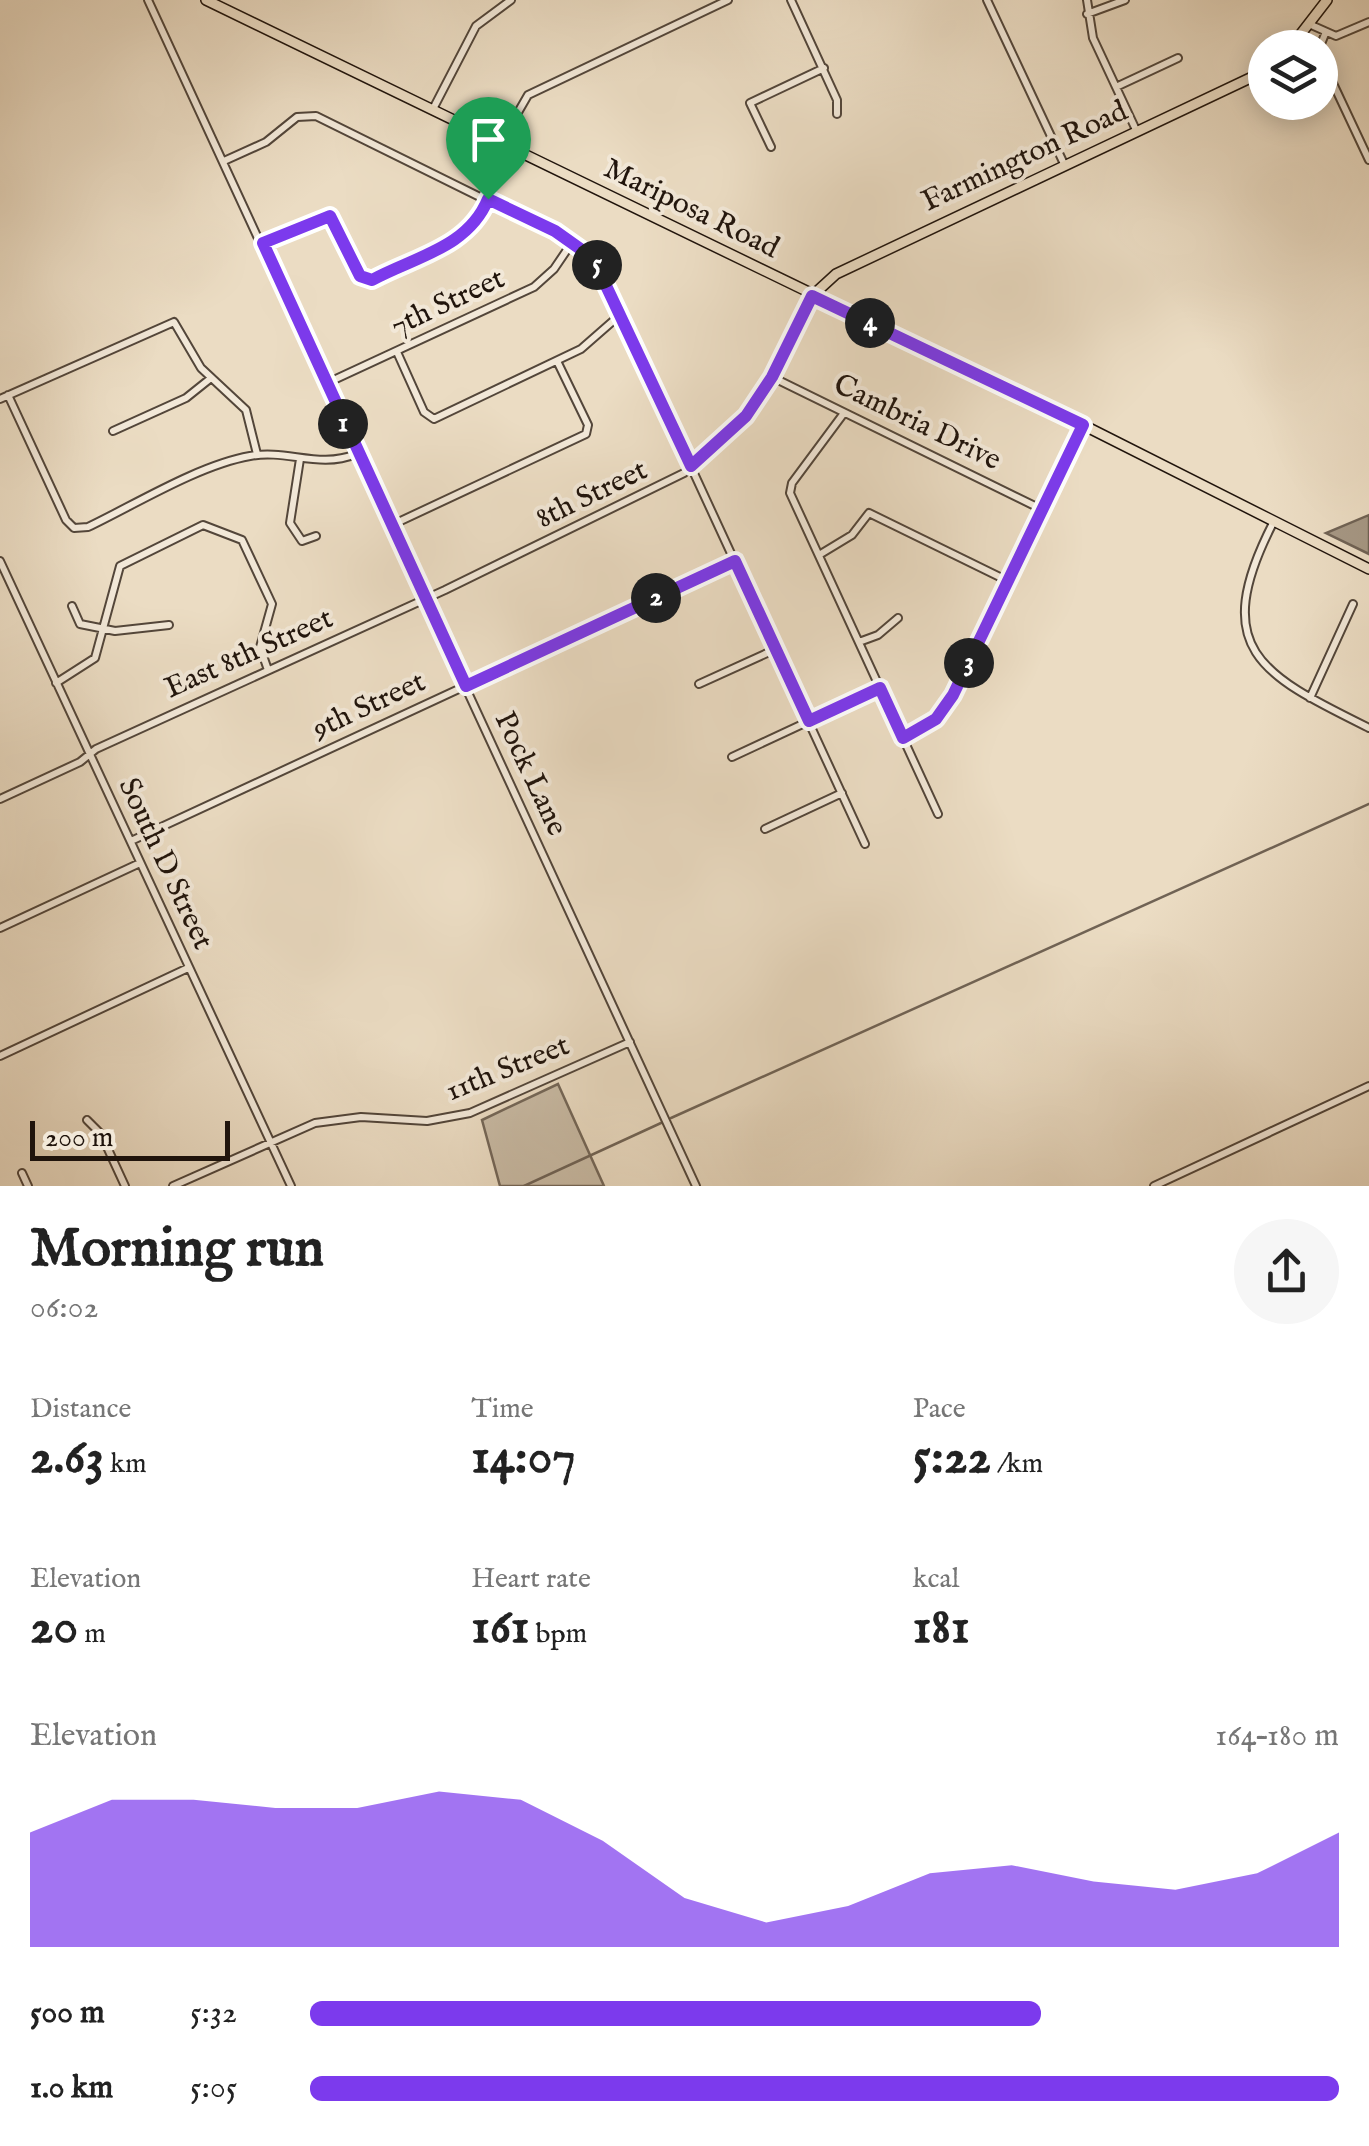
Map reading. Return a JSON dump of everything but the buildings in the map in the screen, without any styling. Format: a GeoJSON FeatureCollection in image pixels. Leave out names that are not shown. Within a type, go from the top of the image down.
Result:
{"type":"FeatureCollection","features":[{"type":"Feature","properties":{"kind":"main road","name":"Mariposa Road"},"geometry":{"type":"LineString","coordinates":[[206,0],[1083,425],[1369,569]]}},
{"type":"Feature","properties":{"kind":"main road"},"geometry":{"type":"LineString","coordinates":[[1304,30],[1326,0]]}},
{"type":"Feature","properties":{"kind":"main road","name":"Farmington Road"},"geometry":{"type":"LineString","coordinates":[[812,296],[836,274],[1248,79]]}},
{"type":"Feature","properties":{"kind":"street","name":"Pock Lane"},"geometry":{"type":"LineString","coordinates":[[148,0],[696,1186]]}},
{"type":"Feature","properties":{"kind":"street"},"geometry":{"type":"LineString","coordinates":[[432,110],[476,26],[511,0]]}},
{"type":"Feature","properties":{"kind":"street"},"geometry":{"type":"LineString","coordinates":[[500,144],[528,95],[728,0]]}},
{"type":"Feature","properties":{"kind":"street"},"geometry":{"type":"LineString","coordinates":[[791,0],[837,100],[837,114]]}},
{"type":"Feature","properties":{"kind":"street"},"geometry":{"type":"LineString","coordinates":[[986,0],[1065,166]]}},
{"type":"Feature","properties":{"kind":"street"},"geometry":{"type":"LineString","coordinates":[[1087,0],[1092,38],[1137,132]]}},
{"type":"Feature","properties":{"kind":"street"},"geometry":{"type":"LineString","coordinates":[[1087,14],[1124,0]]}},
{"type":"Feature","properties":{"kind":"street"},"geometry":{"type":"LineString","coordinates":[[1338,35],[1369,22]]}},
{"type":"Feature","properties":{"kind":"street"},"geometry":{"type":"LineString","coordinates":[[1309,24],[1319,30]]}},
{"type":"Feature","properties":{"kind":"street"},"geometry":{"type":"LineString","coordinates":[[1116,87],[1178,58]]}},
{"type":"Feature","properties":{"kind":"street"},"geometry":{"type":"LineString","coordinates":[[770,147],[750,103],[824,68]]}},
{"type":"Feature","properties":{"kind":"street"},"geometry":{"type":"LineString","coordinates":[[1338,95],[1369,160]]}},
{"type":"Feature","properties":{"kind":"street"},"geometry":{"type":"LineString","coordinates":[[224,161],[266,142],[298,117],[313,116],[573,241],[593,258],[865,844]]}},
{"type":"Feature","properties":{"kind":"street"},"geometry":{"type":"LineString","coordinates":[[263,243],[330,216],[360,276],[372,280],[460,238],[475,225],[488,199]]}},
{"type":"Feature","properties":{"kind":"street","name":"7th Street"},"geometry":{"type":"LineString","coordinates":[[325,384],[534,287],[554,270],[573,241]]}},
{"type":"Feature","properties":{"kind":"street","name":"8th Street"},"geometry":{"type":"LineString","coordinates":[[426,598],[644,496],[691,466],[732,432],[772,377],[812,296]]}},
{"type":"Feature","properties":{"kind":"street"},"geometry":{"type":"LineString","coordinates":[[397,352],[424,412],[434,419],[581,348],[621,314]]}},
{"type":"Feature","properties":{"kind":"street"},"geometry":{"type":"LineString","coordinates":[[257,454],[246,410],[211,378],[174,322],[4,397],[66,520],[74,528],[88,527],[229,461],[257,454],[334,461],[356,454]]}},
{"type":"Feature","properties":{"kind":"street"},"geometry":{"type":"LineString","coordinates":[[392,525],[586,434],[586,422],[557,361]]}},
{"type":"Feature","properties":{"kind":"street","name":"Cambria Drive"},"geometry":{"type":"LineString","coordinates":[[772,377],[1043,510]]}},
{"type":"Feature","properties":{"kind":"street"},"geometry":{"type":"LineString","coordinates":[[112,432],[186,398],[211,378]]}},
{"type":"Feature","properties":{"kind":"street"},"geometry":{"type":"LineString","coordinates":[[844,413],[790,490],[938,814]]}},
{"type":"Feature","properties":{"kind":"street"},"geometry":{"type":"LineString","coordinates":[[903,738],[929,724],[947,706],[1083,425]]}},
{"type":"Feature","properties":{"kind":"street"},"geometry":{"type":"LineString","coordinates":[[300,459],[290,523],[302,541],[316,536]]}},
{"type":"Feature","properties":{"kind":"street"},"geometry":{"type":"LineString","coordinates":[[819,555],[852,536],[869,513],[1008,581]]}},
{"type":"Feature","properties":{"kind":"street"},"geometry":{"type":"LineString","coordinates":[[1273,522],[1250,572],[1245,617],[1252,642],[1273,676],[1369,728]]}},
{"type":"Feature","properties":{"kind":"street"},"geometry":{"type":"LineString","coordinates":[[56,683],[94,660],[117,571],[124,562],[196,526],[210,525],[242,540],[270,599],[271,613],[260,647],[268,670]]}},
{"type":"Feature","properties":{"kind":"street","name":"9th Street"},"geometry":{"type":"LineString","coordinates":[[131,841],[735,561]]}},
{"type":"Feature","properties":{"kind":"street","name":"South D Street"},"geometry":{"type":"LineString","coordinates":[[0,562],[290,1186]]}},
{"type":"Feature","properties":{"kind":"street","name":"East 8th Street"},"geometry":{"type":"LineString","coordinates":[[0,799],[426,598]]}},
{"type":"Feature","properties":{"kind":"street"},"geometry":{"type":"LineString","coordinates":[[1310,698],[1353,604]]}},
{"type":"Feature","properties":{"kind":"street"},"geometry":{"type":"LineString","coordinates":[[72,606],[80,624],[104,630],[169,626]]}},
{"type":"Feature","properties":{"kind":"street"},"geometry":{"type":"LineString","coordinates":[[859,642],[878,635],[898,618]]}},
{"type":"Feature","properties":{"kind":"street"},"geometry":{"type":"LineString","coordinates":[[699,684],[776,649]]}},
{"type":"Feature","properties":{"kind":"street"},"geometry":{"type":"LineString","coordinates":[[732,757],[880,688]]}},
{"type":"Feature","properties":{"kind":"street"},"geometry":{"type":"LineString","coordinates":[[765,829],[842,793]]}},
{"type":"Feature","properties":{"kind":"street"},"geometry":{"type":"LineString","coordinates":[[0,928],[140,863]]}},
{"type":"Feature","properties":{"kind":"street"},"geometry":{"type":"LineString","coordinates":[[0,1056],[188,968]]}},
{"type":"Feature","properties":{"kind":"street","name":"11th Street"},"geometry":{"type":"LineString","coordinates":[[172,1186],[269,1140],[335,1119],[427,1121],[470,1113],[630,1042]]}},
{"type":"Feature","properties":{"kind":"street"},"geometry":{"type":"LineString","coordinates":[[1154,1186],[1369,1086]]}},
{"type":"Feature","properties":{"kind":"street"},"geometry":{"type":"LineString","coordinates":[[87,1120],[102,1134],[126,1186]]}},
{"type":"Feature","properties":{"kind":"street"},"geometry":{"type":"LineString","coordinates":[[22,1173],[28,1186]]}},
{"type":"Feature","properties":{"kind":"shaded area"},"geometry":{"type":"Polygon","coordinates":[[[1369,515],[1369,554],[1326,533],[1369,515]]]}},
{"type":"Feature","properties":{"kind":"shaded area"},"geometry":{"type":"Polygon","coordinates":[[[558,1084],[604,1186],[500,1186],[482,1120],[558,1084]]]}},
{"type":"Feature","properties":{"kind":"waterway"},"geometry":{"type":"LineString","coordinates":[[671,1118],[1369,804]]}},
{"type":"Feature","properties":{"kind":"waterway"},"geometry":{"type":"LineString","coordinates":[[524,1186],[661,1123]]}},
{"type":"Feature","properties":{"kind":"route"},"geometry":{"type":"LineString","coordinates":[[488,199],[555,231],[593,258],[691,466],[746,416],[772,377],[812,296],[1083,425],[953,695],[936,719],[903,738],[880,688],[809,721],[735,561],[466,686],[356,454],[263,243],[330,216],[342,232],[360,276],[372,280],[460,238],[475,225],[488,199]]}}]}
